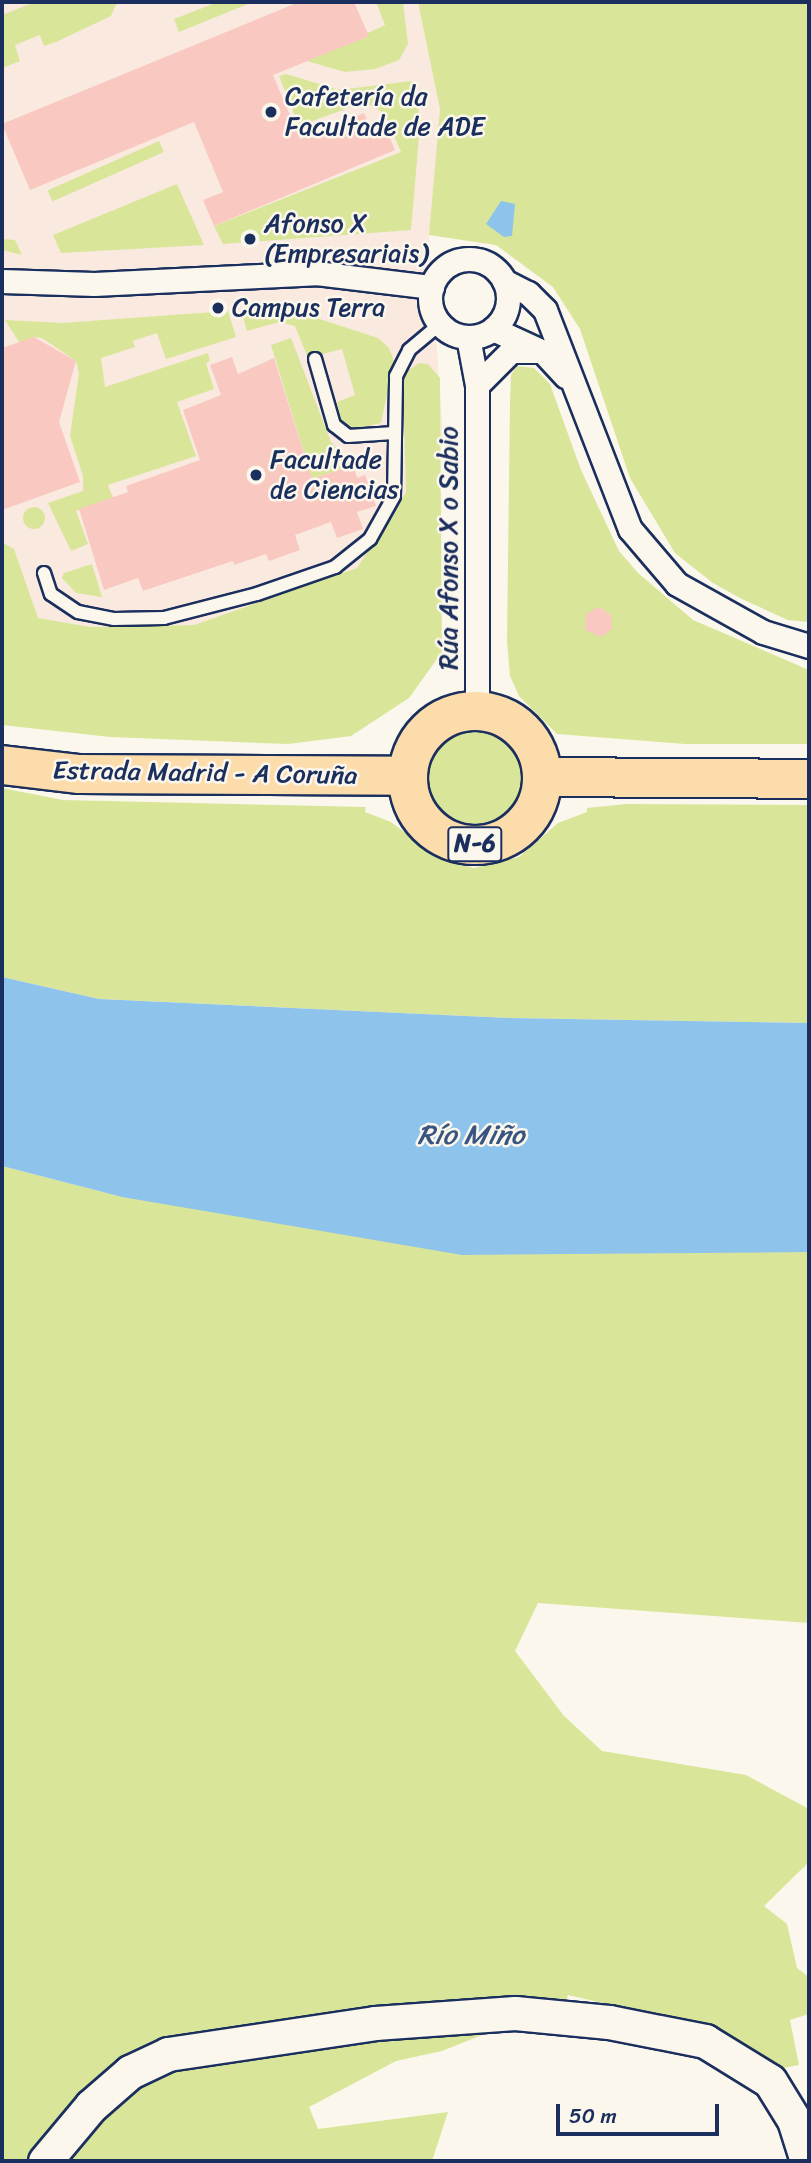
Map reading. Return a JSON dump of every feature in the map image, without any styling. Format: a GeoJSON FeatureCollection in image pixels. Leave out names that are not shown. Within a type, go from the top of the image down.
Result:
{"type":"FeatureCollection","features":[{"type":"Feature","properties":{"kind":"highway"},"geometry":{"type":"LineString","coordinates":[[408,776],[418,743],[429,729],[459,713],[477,711],[494,713],[523,730],[534,744],[542,777],[809,779]]}},
{"type":"Feature","properties":{"kind":"highway","name":"Estrada Madrid - A Coruña"},"geometry":{"type":"LineString","coordinates":[[2,765],[79,774],[408,776]]}},
{"type":"Feature","properties":{"kind":"highway","name":"N-6"},"geometry":{"type":"LineString","coordinates":[[408,776],[415,804],[431,828],[447,838],[485,844],[519,828],[536,805],[542,777]]}},
{"type":"Feature","properties":{"kind":"street"},"geometry":{"type":"LineString","coordinates":[[504,281],[509,298],[505,316],[493,329],[468,337],[440,324],[433,313],[432,287],[448,266],[460,261],[486,263],[504,281],[528,293],[545,310],[630,529],[677,584],[763,632],[809,646]]}},
{"type":"Feature","properties":{"kind":"street"},"geometry":{"type":"LineString","coordinates":[[2,281],[94,284],[316,272],[432,287]]}},
{"type":"Feature","properties":{"kind":"street"},"geometry":{"type":"LineString","coordinates":[[493,329],[544,352],[574,386]]}},
{"type":"Feature","properties":{"kind":"street","name":"Rúa Afonso X o Sabio"},"geometry":{"type":"LineString","coordinates":[[468,337],[477,385],[477,711]]}},
{"type":"Feature","properties":{"kind":"street"},"geometry":{"type":"LineString","coordinates":[[477,385],[511,351],[544,352]]}},
{"type":"Feature","properties":{"kind":"street"},"geometry":{"type":"LineString","coordinates":[[45,2161],[91,2106],[130,2072],[168,2054],[375,2024],[515,2013],[609,2022],[705,2041],[770,2081],[794,2120],[807,2161]]}},
{"type":"Feature","properties":{"kind":"lane"},"geometry":{"type":"LineString","coordinates":[[44,573],[51,594],[78,612],[114,619],[164,618],[257,594],[335,567],[370,539],[394,496],[396,376],[401,362],[440,324]]}},
{"type":"Feature","properties":{"kind":"lane"},"geometry":{"type":"LineString","coordinates":[[315,359],[334,425],[348,436],[394,433]]}},
{"type":"Feature","properties":{"kind":"shaded area","name":"Campus Terra"},"geometry":{"type":"Polygon","coordinates":[[[2,2],[809,2],[809,622],[788,620],[742,599],[713,583],[675,553],[630,478],[580,329],[553,287],[496,245],[429,235],[443,436],[406,456],[406,492],[357,568],[194,625],[91,627],[37,618],[14,549],[2,542],[2,2]]]}},
{"type":"Feature","properties":{"kind":"green space"},"geometry":{"type":"Polygon","coordinates":[[[35,2],[117,2],[111,16],[56,42],[44,46],[40,35],[15,45],[20,61],[2,68],[2,15],[35,2]]]}},
{"type":"Feature","properties":{"kind":"green space"},"geometry":{"type":"Polygon","coordinates":[[[218,2],[253,2],[179,32],[174,19],[218,2]]]}},
{"type":"Feature","properties":{"kind":"green space"},"geometry":{"type":"Polygon","coordinates":[[[376,2],[403,2],[408,44],[399,60],[375,69],[345,72],[307,61],[385,25],[376,2]]]}},
{"type":"Feature","properties":{"kind":"green space"},"geometry":{"type":"Polygon","coordinates":[[[418,2],[809,2],[809,622],[788,620],[742,599],[713,583],[675,553],[630,478],[580,329],[553,287],[496,245],[429,235],[440,109],[418,2]]]}},
{"type":"Feature","properties":{"kind":"green space"},"geometry":{"type":"Polygon","coordinates":[[[286,74],[339,90],[411,81],[416,89],[420,125],[411,230],[223,244],[214,226],[401,152],[384,113],[364,102],[299,126],[279,76],[286,74]]]}},
{"type":"Feature","properties":{"kind":"green space"},"geometry":{"type":"Polygon","coordinates":[[[159,141],[164,152],[52,202],[48,191],[159,141]]]}},
{"type":"Feature","properties":{"kind":"green space"},"geometry":{"type":"Polygon","coordinates":[[[177,184],[204,245],[61,253],[53,235],[177,184]]]}},
{"type":"Feature","properties":{"kind":"green space"},"geometry":{"type":"Polygon","coordinates":[[[2,239],[15,240],[22,255],[2,250],[2,239]]]}},
{"type":"Feature","properties":{"kind":"green space"},"geometry":{"type":"Polygon","coordinates":[[[241,310],[292,310],[378,338],[389,348],[394,361],[381,423],[355,429],[343,426],[337,402],[355,395],[342,349],[308,358],[295,326],[279,322],[247,331],[241,310]]]}},
{"type":"Feature","properties":{"kind":"green space"},"geometry":{"type":"Polygon","coordinates":[[[228,311],[236,337],[166,359],[157,333],[133,341],[135,347],[101,358],[105,387],[208,353],[210,361],[206,363],[214,389],[177,402],[196,456],[108,485],[113,498],[76,511],[88,544],[71,551],[48,503],[83,491],[83,476],[70,436],[79,373],[76,361],[42,338],[34,337],[21,345],[5,320],[62,323],[228,311]]]}},
{"type":"Feature","properties":{"kind":"green space"},"geometry":{"type":"Polygon","coordinates":[[[291,338],[331,442],[353,465],[312,479],[271,345],[291,338]]]}},
{"type":"Feature","properties":{"kind":"green space"},"geometry":{"type":"Polygon","coordinates":[[[419,363],[428,364],[440,378],[442,652],[409,698],[351,736],[288,744],[110,737],[2,725],[2,542],[14,549],[38,618],[91,627],[194,625],[357,568],[406,492],[403,383],[405,373],[419,363]]]}},
{"type":"Feature","properties":{"kind":"green space"},"geometry":{"type":"Polygon","coordinates":[[[517,366],[534,368],[550,384],[581,470],[619,551],[638,573],[693,620],[809,670],[809,744],[685,744],[557,734],[519,696],[510,676],[507,641],[510,402],[511,375],[517,366]]]}},
{"type":"Feature","properties":{"kind":"green space"},"geometry":{"type":"Polygon","coordinates":[[[34,507],[42,510],[45,518],[42,526],[34,529],[26,526],[23,518],[26,510],[34,507]]]}},
{"type":"Feature","properties":{"kind":"green space"},"geometry":{"type":"Polygon","coordinates":[[[92,564],[102,597],[76,593],[62,578],[64,573],[92,564]]]}},
{"type":"Feature","properties":{"kind":"green space"},"geometry":{"type":"Polygon","coordinates":[[[475,728],[494,731],[510,742],[521,758],[524,777],[521,796],[510,812],[494,823],[475,826],[456,823],[440,812],[429,796],[426,777],[429,758],[440,742],[456,731],[475,728]]]}},
{"type":"Feature","properties":{"kind":"green space"},"geometry":{"type":"Polygon","coordinates":[[[2,788],[63,800],[366,807],[365,812],[391,822],[437,857],[474,868],[519,857],[558,823],[587,812],[587,808],[626,804],[809,805],[809,1023],[509,1018],[99,999],[2,977],[2,788]]]}},
{"type":"Feature","properties":{"kind":"green space"},"geometry":{"type":"Polygon","coordinates":[[[2,1166],[122,1197],[730,1251],[809,1252],[809,1623],[538,1603],[515,1651],[564,1716],[602,1751],[746,1775],[809,1809],[809,1862],[764,1906],[787,1924],[797,1968],[809,1977],[809,2014],[790,2020],[799,2065],[736,2077],[650,2014],[568,1995],[558,2033],[497,2029],[442,2051],[396,2061],[309,2107],[318,2129],[448,2112],[432,2161],[2,2161],[2,1166]]]}},
{"type":"Feature","properties":{"kind":"water"},"geometry":{"type":"Polygon","coordinates":[[[501,201],[515,204],[512,236],[504,237],[486,224],[501,201]]]}},
{"type":"Feature","properties":{"kind":"water","name":"Río Miño"},"geometry":{"type":"Polygon","coordinates":[[[2,977],[99,999],[509,1018],[809,1023],[809,1252],[462,1255],[122,1197],[2,1166],[2,977]]]}},
{"type":"Feature","properties":{"kind":"building"},"geometry":{"type":"Polygon","coordinates":[[[299,2],[354,2],[369,36],[273,75],[300,139],[364,113],[370,128],[383,122],[395,150],[214,226],[203,200],[223,192],[194,122],[30,190],[2,124],[299,2]]]}},
{"type":"Feature","properties":{"kind":"building"},"geometry":{"type":"Polygon","coordinates":[[[34,337],[76,361],[59,422],[80,482],[2,510],[2,348],[34,337]]]}},
{"type":"Feature","properties":{"kind":"building","name":"Facultade de Ciencias"},"geometry":{"type":"Polygon","coordinates":[[[232,357],[238,374],[274,358],[312,479],[353,465],[357,478],[365,475],[376,506],[357,512],[363,529],[337,538],[331,522],[295,535],[300,550],[269,561],[266,554],[234,565],[233,561],[143,591],[138,578],[104,590],[79,509],[128,492],[126,486],[200,460],[183,410],[221,395],[210,365],[232,357]]]}},
{"type":"Feature","properties":{"kind":"building"},"geometry":{"type":"Polygon","coordinates":[[[598,607],[611,614],[612,629],[601,637],[585,630],[586,614],[598,607]]]}},
{"type":"Feature","properties":{"kind":"place","name":"Cafetería da Facultade de ADE"},"geometry":{"type":"Point","coordinates":[271,112]}},
{"type":"Feature","properties":{"kind":"place","name":"Afonso X (Empresariais)"},"geometry":{"type":"Point","coordinates":[250,239]}},
{"type":"Feature","properties":{"kind":"place","name":"Campus Terra"},"geometry":{"type":"Point","coordinates":[218,308]}},
{"type":"Feature","properties":{"kind":"place","name":"Facultade de Ciencias"},"geometry":{"type":"Point","coordinates":[256,475]}}]}
